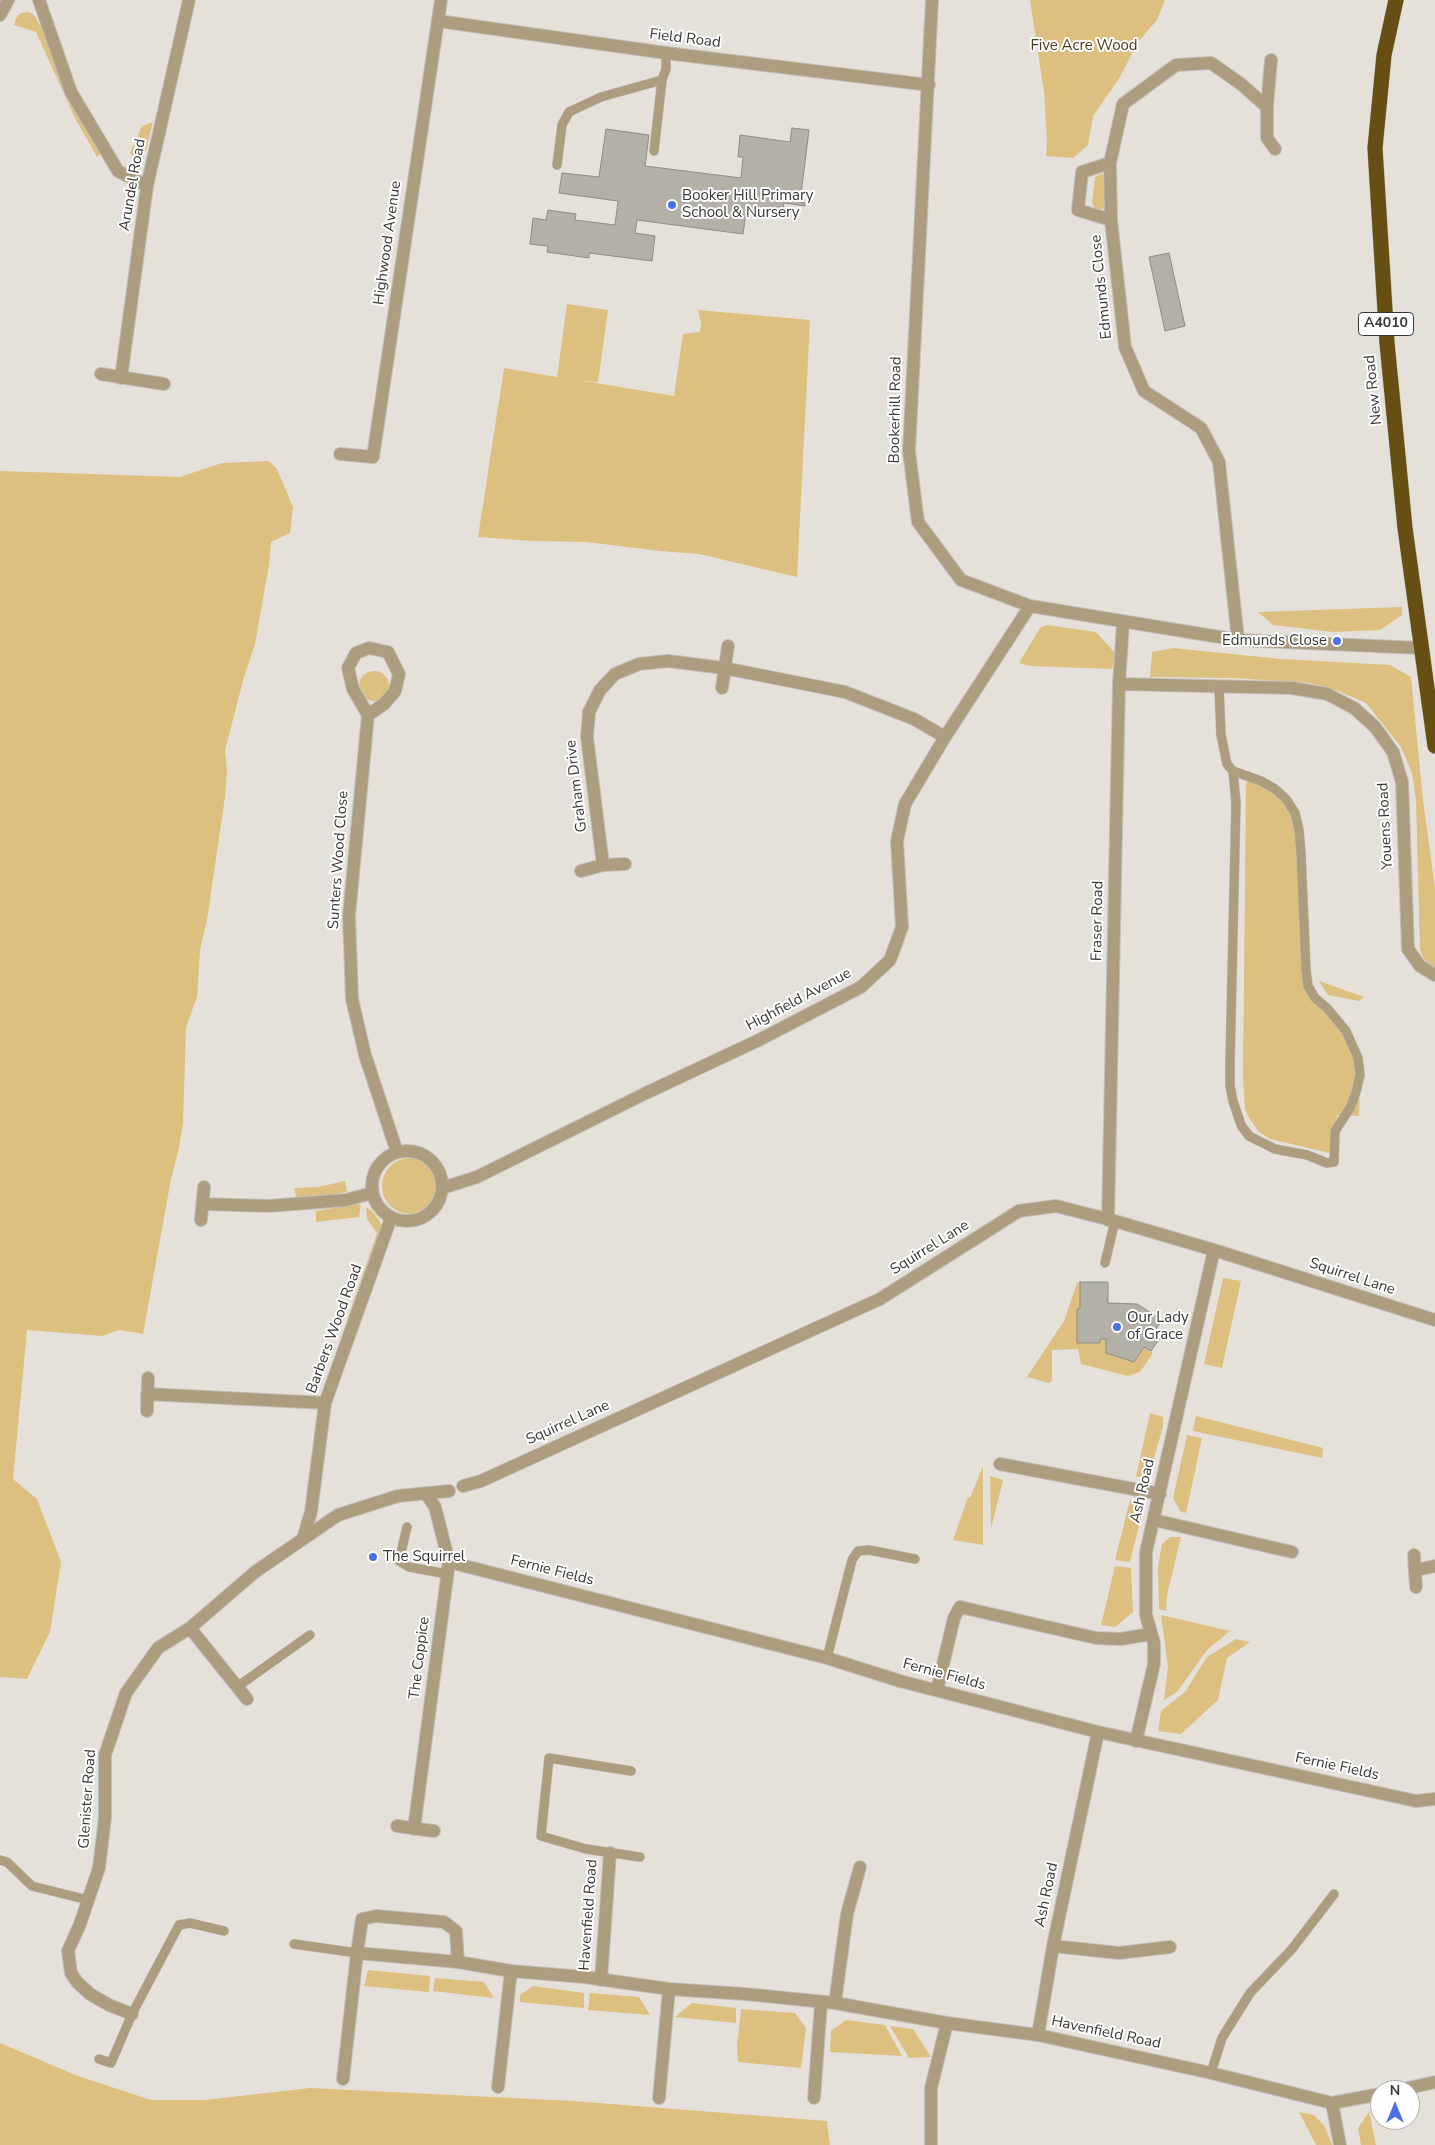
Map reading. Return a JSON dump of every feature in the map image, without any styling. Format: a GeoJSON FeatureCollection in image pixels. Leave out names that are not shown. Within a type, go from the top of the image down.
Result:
{"type":"FeatureCollection","features":[{"type":"Feature","properties":{"kind":"highway","name":"New Road"},"geometry":{"type":"LineString","coordinates":[[1396,0],[1384,54],[1375,148],[1387,343],[1405,528],[1435,746]]}},
{"type":"Feature","properties":{"kind":"street"},"geometry":{"type":"LineString","coordinates":[[0,15],[8,0]]}},
{"type":"Feature","properties":{"kind":"street"},"geometry":{"type":"LineString","coordinates":[[39,0],[71,92],[118,171],[147,186]]}},
{"type":"Feature","properties":{"kind":"street","name":"Arundel Road"},"geometry":{"type":"LineString","coordinates":[[121,378],[147,186],[189,0]]}},
{"type":"Feature","properties":{"kind":"street","name":"Highwood Avenue"},"geometry":{"type":"LineString","coordinates":[[340,454],[373,457],[441,0]]}},
{"type":"Feature","properties":{"kind":"street","name":"Bookerhill Road"},"geometry":{"type":"LineString","coordinates":[[932,0],[909,451],[918,522],[961,580],[1030,606],[1123,623],[1238,640],[1420,648]]}},
{"type":"Feature","properties":{"kind":"street","name":"Field Road"},"geometry":{"type":"LineString","coordinates":[[438,21],[666,53],[929,85]]}},
{"type":"Feature","properties":{"kind":"street"},"geometry":{"type":"LineString","coordinates":[[1271,60],[1267,107],[1267,138],[1275,150]]}},
{"type":"Feature","properties":{"kind":"street"},"geometry":{"type":"LineString","coordinates":[[1110,163],[1123,104],[1176,65],[1211,63],[1241,84],[1267,107]]}},
{"type":"Feature","properties":{"kind":"street","name":"Edmunds Close"},"geometry":{"type":"LineString","coordinates":[[1112,220],[1078,210],[1082,172],[1110,163],[1112,220],[1124,347],[1144,391],[1200,428],[1219,462],[1238,640]]}},
{"type":"Feature","properties":{"kind":"street"},"geometry":{"type":"LineString","coordinates":[[100,374],[164,384]]}},
{"type":"Feature","properties":{"kind":"street","name":"Highfield Avenue"},"geometry":{"type":"LineString","coordinates":[[442,1188],[477,1177],[644,1094],[759,1040],[861,987],[890,960],[902,927],[897,841],[906,804],[945,737],[1030,606]]}},
{"type":"Feature","properties":{"kind":"street","name":"Fraser Road"},"geometry":{"type":"LineString","coordinates":[[1112,1220],[1119,684],[1123,623]]}},
{"type":"Feature","properties":{"kind":"street"},"geometry":{"type":"LineString","coordinates":[[722,688],[728,646]]}},
{"type":"Feature","properties":{"kind":"street"},"geometry":{"type":"LineString","coordinates":[[369,648],[388,652],[399,674],[395,691],[384,704],[368,715],[353,689],[348,668],[356,653],[369,648]]}},
{"type":"Feature","properties":{"kind":"street","name":"Graham Drive"},"geometry":{"type":"LineString","coordinates":[[603,865],[587,737],[589,712],[600,690],[615,674],[639,664],[668,661],[724,668],[845,692],[914,719],[945,737]]}},
{"type":"Feature","properties":{"kind":"street","name":"Youens Road"},"geometry":{"type":"LineString","coordinates":[[1119,684],[1292,688],[1327,694],[1354,708],[1376,726],[1393,752],[1402,782],[1408,949],[1420,966],[1435,975]]}},
{"type":"Feature","properties":{"kind":"street","name":"Sunters Wood Close"},"geometry":{"type":"LineString","coordinates":[[368,715],[349,916],[352,999],[366,1055],[397,1152]]}},
{"type":"Feature","properties":{"kind":"street"},"geometry":{"type":"LineString","coordinates":[[581,871],[603,865],[625,864]]}},
{"type":"Feature","properties":{"kind":"street"},"geometry":{"type":"LineString","coordinates":[[410,1151],[424,1155],[434,1163],[441,1175],[442,1188],[437,1205],[425,1217],[408,1222],[392,1218],[382,1212],[372,1193],[372,1180],[376,1168],[385,1158],[397,1152],[410,1151]]}},
{"type":"Feature","properties":{"kind":"street"},"geometry":{"type":"LineString","coordinates":[[200,1220],[204,1187]]}},
{"type":"Feature","properties":{"kind":"street"},"geometry":{"type":"LineString","coordinates":[[202,1204],[268,1206],[346,1200],[372,1193]]}},
{"type":"Feature","properties":{"kind":"street","name":"Squirrel Lane"},"geometry":{"type":"LineString","coordinates":[[462,1486],[480,1481],[880,1299],[1019,1211],[1056,1206],[1112,1220],[1214,1250],[1435,1320]]}},
{"type":"Feature","properties":{"kind":"street","name":"Barbers Wood Road"},"geometry":{"type":"LineString","coordinates":[[303,1539],[311,1512],[325,1403],[392,1218]]}},
{"type":"Feature","properties":{"kind":"street","name":"Ash Road"},"geometry":{"type":"LineString","coordinates":[[1136,1741],[1154,1664],[1154,1643],[1146,1615],[1146,1552],[1214,1250]]}},
{"type":"Feature","properties":{"kind":"street"},"geometry":{"type":"LineString","coordinates":[[147,1411],[148,1378]]}},
{"type":"Feature","properties":{"kind":"street"},"geometry":{"type":"LineString","coordinates":[[147,1394],[325,1403]]}},
{"type":"Feature","properties":{"kind":"street"},"geometry":{"type":"LineString","coordinates":[[1000,1464],[1160,1494]]}},
{"type":"Feature","properties":{"kind":"street"},"geometry":{"type":"LineString","coordinates":[[303,1539],[338,1515],[398,1496],[427,1495],[448,1491]]}},
{"type":"Feature","properties":{"kind":"street","name":"The Coppice"},"geometry":{"type":"LineString","coordinates":[[414,1828],[448,1568],[435,1507],[427,1495]]}},
{"type":"Feature","properties":{"kind":"street"},"geometry":{"type":"LineString","coordinates":[[1154,1520],[1292,1552]]}},
{"type":"Feature","properties":{"kind":"street","name":"Glenister Road"},"geometry":{"type":"LineString","coordinates":[[132,2014],[109,2005],[90,1994],[77,1982],[71,1972],[68,1951],[88,1900],[100,1860],[105,1817],[105,1755],[126,1693],[158,1648],[190,1628],[255,1572],[303,1539]]}},
{"type":"Feature","properties":{"kind":"street"},"geometry":{"type":"LineString","coordinates":[[1414,1555],[1416,1587]]}},
{"type":"Feature","properties":{"kind":"street"},"geometry":{"type":"LineString","coordinates":[[1416,1570],[1435,1566]]}},
{"type":"Feature","properties":{"kind":"street","name":"Fernie Fields"},"geometry":{"type":"LineString","coordinates":[[448,1568],[827,1658],[937,1690],[1136,1741],[1416,1801],[1435,1799]]}},
{"type":"Feature","properties":{"kind":"street"},"geometry":{"type":"LineString","coordinates":[[937,1690],[954,1618],[960,1607],[1096,1638],[1120,1639],[1151,1634]]}},
{"type":"Feature","properties":{"kind":"street"},"geometry":{"type":"LineString","coordinates":[[190,1628],[247,1699]]}},
{"type":"Feature","properties":{"kind":"street","name":"Ash Road"},"geometry":{"type":"LineString","coordinates":[[1038,2035],[1053,1946],[1098,1732]]}},
{"type":"Feature","properties":{"kind":"street"},"geometry":{"type":"LineString","coordinates":[[397,1826],[434,1831]]}},
{"type":"Feature","properties":{"kind":"street","name":"Havenfield Road"},"geometry":{"type":"LineString","coordinates":[[601,1980],[610,1853]]}},
{"type":"Feature","properties":{"kind":"street"},"geometry":{"type":"LineString","coordinates":[[835,2003],[847,1914],[860,1867]]}},
{"type":"Feature","properties":{"kind":"street"},"geometry":{"type":"LineString","coordinates":[[343,2079],[362,1919],[376,1916],[444,1922],[456,1931],[458,1962]]}},
{"type":"Feature","properties":{"kind":"street"},"geometry":{"type":"LineString","coordinates":[[1053,1946],[1119,1953],[1170,1947]]}},
{"type":"Feature","properties":{"kind":"street","name":"Havenfield Road"},"geometry":{"type":"LineString","coordinates":[[357,1953],[458,1962],[511,1971],[669,1989],[835,2003],[947,2023],[1038,2035],[1211,2072],[1332,2103],[1370,2096]]}},
{"type":"Feature","properties":{"kind":"street"},"geometry":{"type":"LineString","coordinates":[[498,2087],[511,1971]]}},
{"type":"Feature","properties":{"kind":"street"},"geometry":{"type":"LineString","coordinates":[[659,2098],[669,1989]]}},
{"type":"Feature","properties":{"kind":"street"},"geometry":{"type":"LineString","coordinates":[[814,2098],[822,2003]]}},
{"type":"Feature","properties":{"kind":"street"},"geometry":{"type":"LineString","coordinates":[[931,2145],[931,2088],[947,2023]]}},
{"type":"Feature","properties":{"kind":"street"},"geometry":{"type":"LineString","coordinates":[[1420,2085],[1435,2082]]}},
{"type":"Feature","properties":{"kind":"street"},"geometry":{"type":"LineString","coordinates":[[1332,2103],[1340,2145]]}},
{"type":"Feature","properties":{"kind":"lane"},"geometry":{"type":"LineString","coordinates":[[654,151],[662,80],[666,69],[666,53]]}},
{"type":"Feature","properties":{"kind":"lane"},"geometry":{"type":"LineString","coordinates":[[557,166],[562,125],[569,112],[602,97],[662,80]]}},
{"type":"Feature","properties":{"kind":"lane"},"geometry":{"type":"LineString","coordinates":[[1219,687],[1223,750],[1227,764],[1233,771],[1261,781],[1274,789],[1286,799],[1295,813],[1301,846],[1308,986],[1315,998],[1327,1008],[1346,1031],[1358,1058],[1360,1075],[1356,1092],[1350,1108],[1335,1130],[1334,1162],[1327,1163],[1307,1155],[1274,1150],[1263,1144],[1249,1136],[1241,1125],[1234,1106],[1230,1086],[1236,802],[1233,771]]}},
{"type":"Feature","properties":{"kind":"lane"},"geometry":{"type":"LineString","coordinates":[[1105,1263],[1112,1220]]}},
{"type":"Feature","properties":{"kind":"lane"},"geometry":{"type":"LineString","coordinates":[[406,1526],[399,1561],[409,1567],[448,1568]]}},
{"type":"Feature","properties":{"kind":"lane"},"geometry":{"type":"LineString","coordinates":[[827,1658],[852,1560],[858,1551],[869,1550],[915,1559]]}},
{"type":"Feature","properties":{"kind":"lane"},"geometry":{"type":"LineString","coordinates":[[237,1686],[310,1635]]}},
{"type":"Feature","properties":{"kind":"lane"},"geometry":{"type":"LineString","coordinates":[[631,1771],[549,1758],[541,1836],[610,1853],[640,1857]]}},
{"type":"Feature","properties":{"kind":"lane"},"geometry":{"type":"LineString","coordinates":[[0,1860],[7,1862],[32,1886],[88,1900]]}},
{"type":"Feature","properties":{"kind":"lane"},"geometry":{"type":"LineString","coordinates":[[1211,2072],[1222,2038],[1250,1993],[1292,1949],[1334,1894]]}},
{"type":"Feature","properties":{"kind":"lane"},"geometry":{"type":"LineString","coordinates":[[99,2059],[111,2063],[132,2014],[179,1925],[190,1924],[224,1931]]}},
{"type":"Feature","properties":{"kind":"lane"},"geometry":{"type":"LineString","coordinates":[[294,1944],[357,1953]]}},
{"type":"Feature","properties":{"kind":"green space","name":"Five Acre Wood"},"geometry":{"type":"Polygon","coordinates":[[[1030,0],[1165,0],[1157,20],[1138,42],[1120,77],[1093,116],[1088,145],[1073,158],[1046,156],[1044,92],[1030,0]]]}},
{"type":"Feature","properties":{"kind":"green space"},"geometry":{"type":"Polygon","coordinates":[[[29,12],[35,16],[39,24],[44,23],[102,152],[97,157],[75,118],[36,32],[14,25],[16,18],[21,13],[29,12]]]}},
{"type":"Feature","properties":{"kind":"green space"},"geometry":{"type":"Polygon","coordinates":[[[153,122],[146,150],[139,160],[135,159],[130,153],[142,126],[153,122]]]}},
{"type":"Feature","properties":{"kind":"green space"},"geometry":{"type":"Polygon","coordinates":[[[1100,174],[1106,176],[1106,208],[1095,209],[1092,202],[1095,177],[1100,174]]]}},
{"type":"Feature","properties":{"kind":"green space"},"geometry":{"type":"Polygon","coordinates":[[[567,304],[608,310],[598,382],[578,380],[674,396],[683,334],[700,332],[701,323],[698,310],[810,320],[797,577],[699,554],[587,542],[478,537],[504,368],[557,377],[567,304]]]}},
{"type":"Feature","properties":{"kind":"green space"},"geometry":{"type":"Polygon","coordinates":[[[269,461],[277,469],[293,507],[290,533],[271,542],[269,565],[255,644],[244,677],[225,750],[227,771],[225,797],[207,920],[200,950],[197,997],[186,1027],[183,1123],[143,1334],[119,1330],[102,1336],[27,1330],[13,1479],[37,1499],[61,1562],[50,1632],[27,1679],[0,1677],[0,471],[180,477],[222,463],[269,461]]]}},
{"type":"Feature","properties":{"kind":"green space"},"geometry":{"type":"Polygon","coordinates":[[[1402,607],[1402,615],[1380,630],[1333,632],[1273,625],[1258,612],[1402,607]]]}},
{"type":"Feature","properties":{"kind":"green space"},"geometry":{"type":"Polygon","coordinates":[[[1047,625],[1096,632],[1115,653],[1112,669],[1030,666],[1019,663],[1040,628],[1047,625]]]}},
{"type":"Feature","properties":{"kind":"green space"},"geometry":{"type":"Polygon","coordinates":[[[1173,648],[1281,659],[1390,665],[1411,677],[1423,800],[1435,888],[1435,969],[1427,966],[1420,950],[1416,800],[1412,773],[1401,747],[1366,703],[1338,691],[1309,683],[1233,678],[1150,677],[1152,652],[1173,648]]]}},
{"type":"Feature","properties":{"kind":"green space"},"geometry":{"type":"Polygon","coordinates":[[[374,671],[385,675],[389,686],[385,697],[374,701],[363,697],[359,686],[363,675],[374,671]]]}},
{"type":"Feature","properties":{"kind":"green space"},"geometry":{"type":"Polygon","coordinates":[[[1255,780],[1273,785],[1296,812],[1304,840],[1310,981],[1315,992],[1348,1027],[1361,1053],[1359,1116],[1337,1115],[1334,1154],[1270,1139],[1258,1131],[1245,1109],[1243,1078],[1246,782],[1255,780]]]}},
{"type":"Feature","properties":{"kind":"green space"},"geometry":{"type":"Polygon","coordinates":[[[1319,981],[1364,997],[1359,1001],[1328,995],[1319,981]]]}},
{"type":"Feature","properties":{"kind":"green space"},"geometry":{"type":"Polygon","coordinates":[[[410,1158],[421,1160],[430,1166],[436,1175],[438,1186],[436,1197],[430,1206],[421,1212],[410,1214],[399,1212],[390,1206],[384,1197],[382,1186],[384,1175],[390,1166],[399,1160],[410,1158]]]}},
{"type":"Feature","properties":{"kind":"green space"},"geometry":{"type":"Polygon","coordinates":[[[345,1181],[347,1192],[297,1200],[294,1188],[318,1187],[345,1181]]]}},
{"type":"Feature","properties":{"kind":"green space"},"geometry":{"type":"Polygon","coordinates":[[[357,1204],[361,1205],[359,1217],[316,1222],[316,1211],[357,1204]]]}},
{"type":"Feature","properties":{"kind":"green space"},"geometry":{"type":"Polygon","coordinates":[[[366,1207],[373,1212],[380,1222],[382,1231],[350,1320],[347,1320],[377,1233],[367,1219],[366,1207]]]}},
{"type":"Feature","properties":{"kind":"green space"},"geometry":{"type":"Polygon","coordinates":[[[1223,1278],[1241,1281],[1222,1368],[1204,1364],[1223,1278]]]}},
{"type":"Feature","properties":{"kind":"green space"},"geometry":{"type":"Polygon","coordinates":[[[1080,1282],[1080,1308],[1077,1309],[1077,1343],[1100,1343],[1100,1339],[1106,1339],[1106,1353],[1134,1361],[1144,1347],[1153,1353],[1140,1372],[1128,1376],[1081,1364],[1078,1349],[1052,1350],[1052,1381],[1049,1383],[1027,1377],[1064,1321],[1077,1283],[1080,1282]]]}},
{"type":"Feature","properties":{"kind":"green space"},"geometry":{"type":"Polygon","coordinates":[[[1150,1413],[1163,1417],[1163,1427],[1150,1471],[1141,1477],[1136,1477],[1150,1413]]]}},
{"type":"Feature","properties":{"kind":"green space"},"geometry":{"type":"Polygon","coordinates":[[[1196,1416],[1323,1448],[1322,1458],[1193,1431],[1196,1416]]]}},
{"type":"Feature","properties":{"kind":"green space"},"geometry":{"type":"Polygon","coordinates":[[[1187,1435],[1202,1438],[1186,1513],[1180,1511],[1173,1498],[1187,1435]]]}},
{"type":"Feature","properties":{"kind":"green space"},"geometry":{"type":"Polygon","coordinates":[[[983,1466],[983,1545],[953,1540],[968,1497],[970,1498],[983,1466]]]}},
{"type":"Feature","properties":{"kind":"green space"},"geometry":{"type":"Polygon","coordinates":[[[990,1476],[1003,1480],[991,1529],[990,1476]]]}},
{"type":"Feature","properties":{"kind":"green space"},"geometry":{"type":"Polygon","coordinates":[[[1130,1500],[1134,1501],[1142,1513],[1130,1562],[1115,1560],[1130,1500]]]}},
{"type":"Feature","properties":{"kind":"green space"},"geometry":{"type":"Polygon","coordinates":[[[1170,1537],[1181,1537],[1167,1595],[1166,1611],[1159,1609],[1158,1567],[1162,1544],[1170,1537]]]}},
{"type":"Feature","properties":{"kind":"green space"},"geometry":{"type":"Polygon","coordinates":[[[1115,1566],[1131,1568],[1133,1612],[1115,1627],[1101,1625],[1115,1566]]]}},
{"type":"Feature","properties":{"kind":"green space"},"geometry":{"type":"Polygon","coordinates":[[[1161,1615],[1230,1631],[1207,1650],[1177,1692],[1164,1700],[1168,1667],[1161,1615]]]}},
{"type":"Feature","properties":{"kind":"green space"},"geometry":{"type":"Polygon","coordinates":[[[1236,1639],[1250,1642],[1227,1658],[1218,1700],[1181,1734],[1158,1731],[1161,1711],[1185,1692],[1207,1657],[1236,1639]]]}},
{"type":"Feature","properties":{"kind":"green space"},"geometry":{"type":"Polygon","coordinates":[[[368,1970],[430,1976],[429,1992],[364,1986],[368,1970]]]}},
{"type":"Feature","properties":{"kind":"green space"},"geometry":{"type":"Polygon","coordinates":[[[435,1978],[484,1982],[494,1998],[433,1991],[435,1978]]]}},
{"type":"Feature","properties":{"kind":"green space"},"geometry":{"type":"Polygon","coordinates":[[[533,1986],[584,1993],[584,2008],[520,2002],[520,1995],[533,1986]]]}},
{"type":"Feature","properties":{"kind":"green space"},"geometry":{"type":"Polygon","coordinates":[[[590,1993],[639,1997],[650,2015],[588,2010],[590,1993]]]}},
{"type":"Feature","properties":{"kind":"green space"},"geometry":{"type":"Polygon","coordinates":[[[692,2003],[736,2008],[736,2023],[675,2017],[692,2003]]]}},
{"type":"Feature","properties":{"kind":"green space"},"geometry":{"type":"Polygon","coordinates":[[[741,2009],[795,2013],[806,2028],[801,2068],[738,2062],[737,2045],[741,2009]]]}},
{"type":"Feature","properties":{"kind":"green space"},"geometry":{"type":"Polygon","coordinates":[[[846,2020],[885,2025],[902,2056],[830,2052],[831,2031],[846,2020]]]}},
{"type":"Feature","properties":{"kind":"green space"},"geometry":{"type":"Polygon","coordinates":[[[890,2026],[913,2029],[931,2057],[909,2058],[890,2026]]]}},
{"type":"Feature","properties":{"kind":"green space"},"geometry":{"type":"Polygon","coordinates":[[[0,2043],[78,2076],[151,2100],[204,2100],[310,2088],[573,2101],[827,2121],[830,2145],[0,2145],[0,2043]]]}},
{"type":"Feature","properties":{"kind":"green space"},"geometry":{"type":"Polygon","coordinates":[[[1299,2112],[1314,2115],[1324,2125],[1332,2145],[1316,2145],[1299,2112]]]}},
{"type":"Feature","properties":{"kind":"green space"},"geometry":{"type":"Polygon","coordinates":[[[1369,2112],[1370,2130],[1373,2130],[1376,2145],[1361,2145],[1358,2128],[1369,2112]]]}},
{"type":"Feature","properties":{"kind":"building"},"geometry":{"type":"Polygon","coordinates":[[[792,128],[809,130],[800,202],[805,203],[805,206],[784,203],[783,209],[766,207],[765,216],[746,213],[743,234],[637,220],[635,233],[655,236],[652,261],[589,253],[589,258],[547,252],[548,246],[530,244],[533,218],[546,220],[548,210],[576,214],[575,220],[615,225],[618,201],[559,193],[562,173],[599,177],[606,129],[649,135],[645,166],[741,178],[743,157],[738,157],[740,135],[790,142],[792,128]]]}},
{"type":"Feature","properties":{"kind":"building"},"geometry":{"type":"Polygon","coordinates":[[[1169,253],[1185,326],[1165,331],[1149,257],[1169,253]]]}},
{"type":"Feature","properties":{"kind":"building","name":"Our Lady of Grace"},"geometry":{"type":"Polygon","coordinates":[[[1080,1282],[1108,1282],[1108,1303],[1137,1304],[1162,1320],[1153,1334],[1160,1338],[1151,1351],[1144,1347],[1134,1362],[1106,1353],[1106,1339],[1100,1339],[1100,1343],[1077,1343],[1077,1309],[1080,1308],[1080,1282]]]}},
{"type":"Feature","properties":{"kind":"place","name":"Booker Hill Primary School & Nursery"},"geometry":{"type":"Point","coordinates":[672,205]}},
{"type":"Feature","properties":{"kind":"place","name":"Edmunds Close"},"geometry":{"type":"Point","coordinates":[1337,641]}},
{"type":"Feature","properties":{"kind":"place","name":"Our Lady of Grace"},"geometry":{"type":"Point","coordinates":[1117,1327]}},
{"type":"Feature","properties":{"kind":"place","name":"The Squirrel"},"geometry":{"type":"Point","coordinates":[373,1557]}}]}
